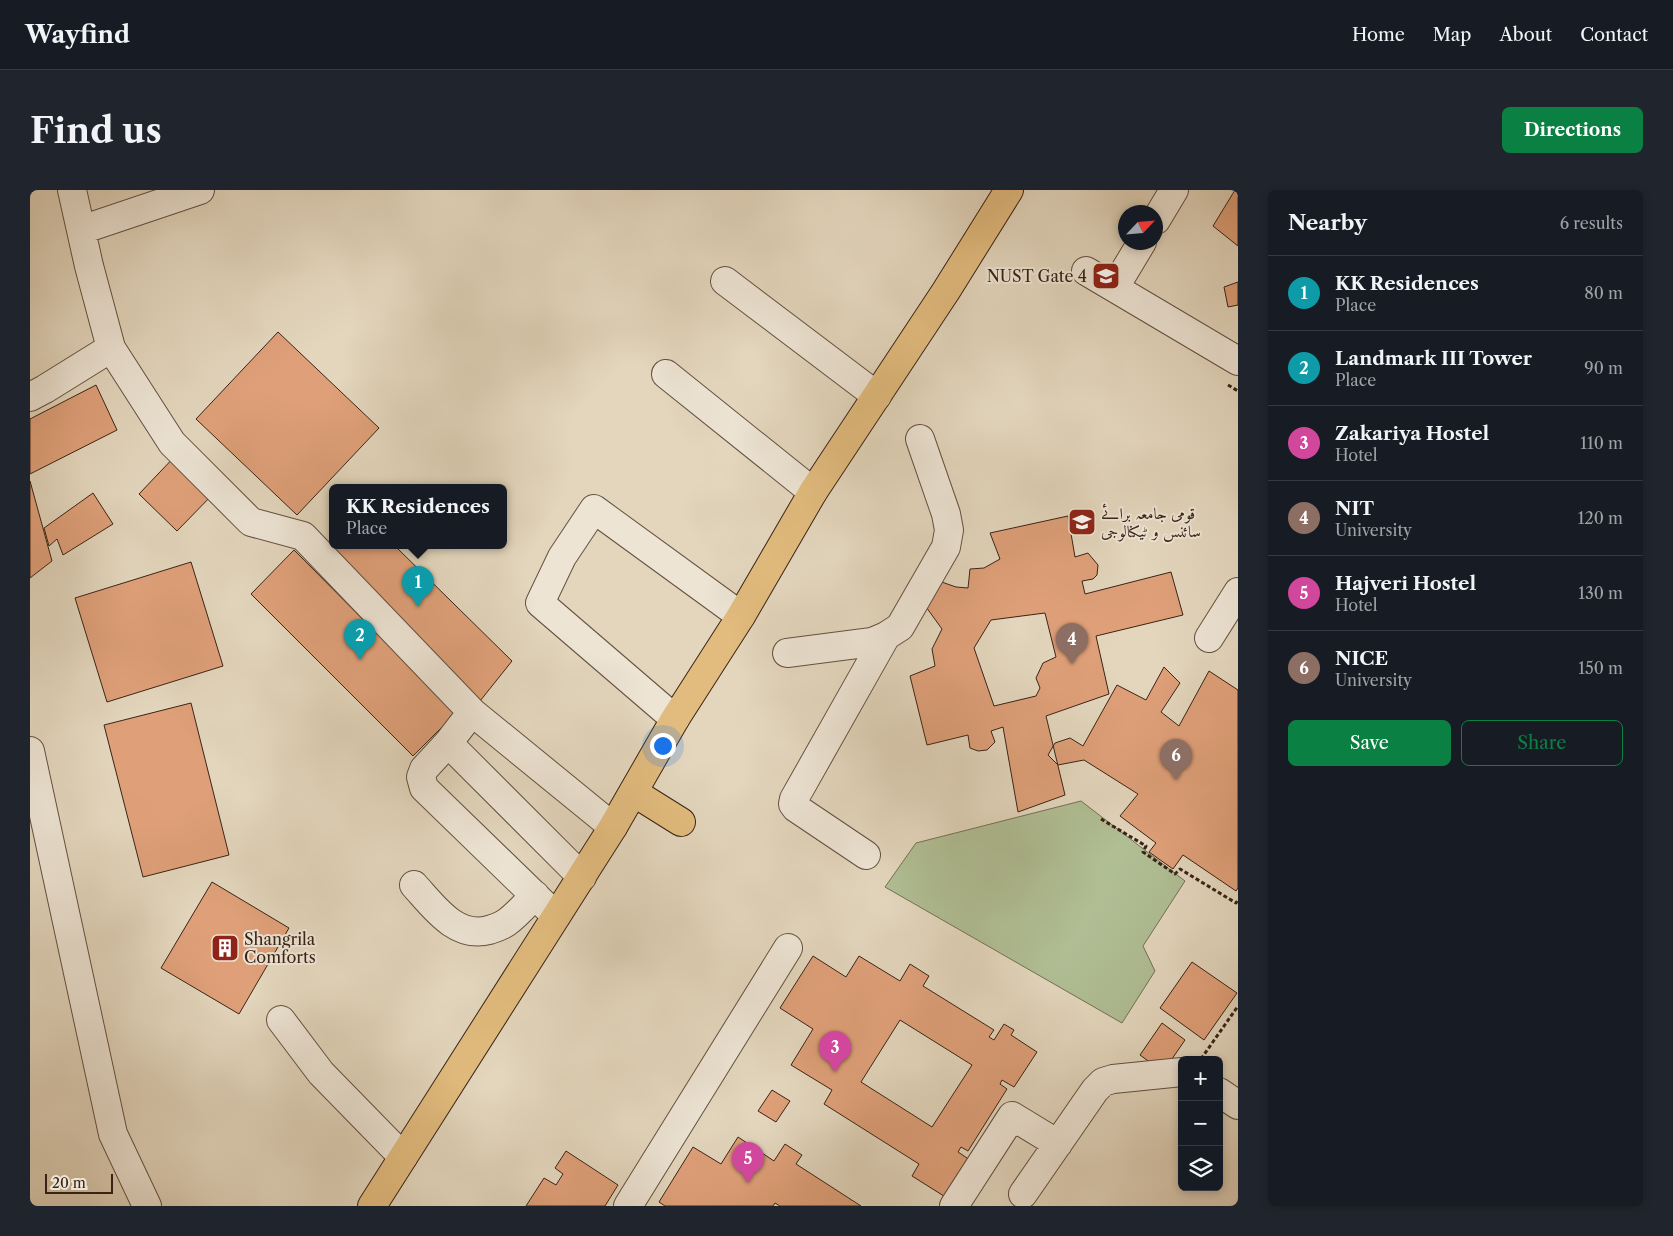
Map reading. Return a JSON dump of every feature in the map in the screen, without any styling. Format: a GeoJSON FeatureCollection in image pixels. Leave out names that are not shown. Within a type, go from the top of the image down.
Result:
{"type":"FeatureCollection","features":[{"type":"Feature","properties":{"kind":"main road"},"geometry":{"type":"LineString","coordinates":[[372,1206],[613,826],[675,719],[741,616],[813,492],[946,291],[1009,190]]}},
{"type":"Feature","properties":{"kind":"main road"},"geometry":{"type":"LineString","coordinates":[[633,792],[681,822]]}},
{"type":"Feature","properties":{"kind":"street"},"geometry":{"type":"LineString","coordinates":[[72,190],[111,348],[172,443],[251,522],[303,536],[472,712],[613,826]]}},
{"type":"Feature","properties":{"kind":"street"},"geometry":{"type":"LineString","coordinates":[[81,230],[200,190]]}},
{"type":"Feature","properties":{"kind":"street"},"geometry":{"type":"LineString","coordinates":[[1163,208],[1174,190]]}},
{"type":"Feature","properties":{"kind":"street"},"geometry":{"type":"LineString","coordinates":[[1115,287],[1137,250]]}},
{"type":"Feature","properties":{"kind":"street"},"geometry":{"type":"LineString","coordinates":[[1086,270],[1238,361]]}},
{"type":"Feature","properties":{"kind":"street"},"geometry":{"type":"LineString","coordinates":[[725,281],[877,396]]}},
{"type":"Feature","properties":{"kind":"street"},"geometry":{"type":"LineString","coordinates":[[30,397],[111,348]]}},
{"type":"Feature","properties":{"kind":"street"},"geometry":{"type":"LineString","coordinates":[[666,374],[813,492]]}},
{"type":"Feature","properties":{"kind":"street"},"geometry":{"type":"LineString","coordinates":[[787,653],[872,642],[900,627],[946,547],[949,530],[946,514],[920,438]]}},
{"type":"Feature","properties":{"kind":"street"},"geometry":{"type":"LineString","coordinates":[[675,719],[540,603],[562,557],[594,509],[741,616]]}},
{"type":"Feature","properties":{"kind":"street"},"geometry":{"type":"LineString","coordinates":[[1210,638],[1234,606]]}},
{"type":"Feature","properties":{"kind":"street"},"geometry":{"type":"LineString","coordinates":[[866,855],[796,808],[793,804],[794,798],[886,636]]}},
{"type":"Feature","properties":{"kind":"street"},"geometry":{"type":"LineString","coordinates":[[472,712],[448,743],[424,769],[421,777],[424,788],[556,916]]}},
{"type":"Feature","properties":{"kind":"street"},"geometry":{"type":"LineString","coordinates":[[448,743],[582,876]]}},
{"type":"Feature","properties":{"kind":"street"},"geometry":{"type":"LineString","coordinates":[[30,751],[113,1134],[147,1206]]}},
{"type":"Feature","properties":{"kind":"street"},"geometry":{"type":"LineString","coordinates":[[414,885],[455,926],[471,932],[485,931],[507,922],[535,895]]}},
{"type":"Feature","properties":{"kind":"street"},"geometry":{"type":"LineString","coordinates":[[628,1206],[788,948]]}},
{"type":"Feature","properties":{"kind":"street"},"geometry":{"type":"LineString","coordinates":[[281,1020],[321,1073],[403,1157]]}},
{"type":"Feature","properties":{"kind":"street"},"geometry":{"type":"LineString","coordinates":[[1022,1194],[1095,1090],[1103,1082],[1113,1079],[1178,1072]]}},
{"type":"Feature","properties":{"kind":"street"},"geometry":{"type":"LineString","coordinates":[[1223,1095],[1238,1104]]}},
{"type":"Feature","properties":{"kind":"street"},"geometry":{"type":"LineString","coordinates":[[954,1206],[1012,1116],[1058,1144]]}},
{"type":"Feature","properties":{"kind":"path"},"geometry":{"type":"LineString","coordinates":[[1101,819],[1146,846],[1143,852],[1176,874],[1180,869],[1236,903],[1238,900]]}},
{"type":"Feature","properties":{"kind":"path"},"geometry":{"type":"LineString","coordinates":[[1204,1056],[1238,1006]]}},
{"type":"Feature","properties":{"kind":"green space"},"geometry":{"type":"Polygon","coordinates":[[[1081,801],[1185,881],[1143,946],[1155,971],[1122,1023],[885,887],[916,843],[1081,801]]]}},
{"type":"Feature","properties":{"kind":"building"},"geometry":{"type":"Polygon","coordinates":[[[1235,190],[1238,190],[1238,246],[1213,226],[1235,190]]]}},
{"type":"Feature","properties":{"kind":"building"},"geometry":{"type":"Polygon","coordinates":[[[1238,282],[1238,305],[1228,307],[1224,287],[1238,282]]]}},
{"type":"Feature","properties":{"kind":"building"},"geometry":{"type":"Polygon","coordinates":[[[278,332],[379,428],[297,515],[196,419],[278,332]]]}},
{"type":"Feature","properties":{"kind":"building"},"geometry":{"type":"Polygon","coordinates":[[[96,385],[117,430],[30,474],[30,419],[96,385]]]}},
{"type":"Feature","properties":{"kind":"building"},"geometry":{"type":"Polygon","coordinates":[[[179,452],[217,490],[177,531],[139,494],[179,452]]]}},
{"type":"Feature","properties":{"kind":"building"},"geometry":{"type":"Polygon","coordinates":[[[30,481],[52,561],[30,578],[30,481]]]}},
{"type":"Feature","properties":{"kind":"building"},"geometry":{"type":"Polygon","coordinates":[[[93,493],[113,524],[63,555],[57,539],[49,546],[44,528],[93,493]]]}},
{"type":"Feature","properties":{"kind":"building"},"geometry":{"type":"Polygon","coordinates":[[[1068,516],[1075,557],[1088,553],[1098,565],[1097,575],[1093,579],[1082,581],[1085,594],[1171,572],[1183,615],[1096,636],[1109,694],[1046,716],[1065,795],[1018,812],[1003,727],[991,731],[995,742],[987,750],[978,751],[970,748],[968,735],[927,745],[910,676],[935,666],[932,649],[942,629],[921,600],[933,579],[956,587],[968,588],[970,569],[984,568],[1000,559],[990,533],[1068,516]],[[1045,613],[991,620],[974,648],[994,706],[1036,696],[1040,688],[1036,678],[1043,663],[1056,657],[1045,613]]]}},
{"type":"Feature","properties":{"kind":"building"},"geometry":{"type":"Polygon","coordinates":[[[331,549],[398,549],[512,661],[476,706],[326,554],[331,549]]]}},
{"type":"Feature","properties":{"kind":"building"},"geometry":{"type":"Polygon","coordinates":[[[294,550],[456,713],[413,756],[251,594],[294,550]]]}},
{"type":"Feature","properties":{"kind":"building"},"geometry":{"type":"Polygon","coordinates":[[[191,562],[223,666],[107,702],[75,598],[191,562]]]}},
{"type":"Feature","properties":{"kind":"building"},"geometry":{"type":"Polygon","coordinates":[[[1164,667],[1180,683],[1161,712],[1179,726],[1209,671],[1238,690],[1238,888],[1236,891],[1183,855],[1173,869],[1149,852],[1156,843],[1120,816],[1138,794],[1084,760],[1058,765],[1048,755],[1055,743],[1070,738],[1083,746],[1117,685],[1146,700],[1164,667]]]}},
{"type":"Feature","properties":{"kind":"building"},"geometry":{"type":"Polygon","coordinates":[[[191,703],[229,855],[143,877],[104,725],[191,703]]]}},
{"type":"Feature","properties":{"kind":"building","name":"Shangrila Comforts"},"geometry":{"type":"Polygon","coordinates":[[[212,882],[289,928],[239,1014],[161,968],[212,882]]]}},
{"type":"Feature","properties":{"kind":"building"},"geometry":{"type":"Polygon","coordinates":[[[813,956],[846,977],[859,956],[900,981],[910,964],[929,976],[923,986],[994,1030],[989,1037],[994,1040],[1004,1024],[1014,1030],[1011,1035],[1037,1052],[1014,1087],[1002,1080],[1000,1084],[1007,1089],[968,1151],[961,1147],[958,1152],[970,1160],[947,1198],[912,1176],[919,1164],[824,1104],[832,1090],[791,1065],[813,1029],[780,1008],[813,956]],[[900,1020],[861,1082],[932,1127],[972,1065],[900,1020]]]}},
{"type":"Feature","properties":{"kind":"building"},"geometry":{"type":"Polygon","coordinates":[[[1192,962],[1237,993],[1204,1040],[1160,1008],[1192,962]]]}},
{"type":"Feature","properties":{"kind":"building"},"geometry":{"type":"Polygon","coordinates":[[[1162,1023],[1185,1040],[1163,1072],[1140,1055],[1162,1023]]]}},
{"type":"Feature","properties":{"kind":"building"},"geometry":{"type":"Polygon","coordinates":[[[772,1090],[790,1101],[776,1122],[758,1111],[772,1090]]]}},
{"type":"Feature","properties":{"kind":"building"},"geometry":{"type":"Polygon","coordinates":[[[738,1137],[774,1161],[785,1144],[802,1155],[796,1164],[861,1206],[780,1206],[775,1203],[773,1206],[665,1206],[659,1202],[693,1147],[721,1164],[738,1137]]]}},
{"type":"Feature","properties":{"kind":"building"},"geometry":{"type":"Polygon","coordinates":[[[566,1151],[618,1185],[605,1206],[526,1206],[544,1178],[556,1185],[563,1174],[555,1168],[566,1151]]]}},
{"type":"Feature","properties":{"kind":"place","name":"NUST Gate 4"},"geometry":{"type":"Point","coordinates":[1106,276]}},
{"type":"Feature","properties":{"kind":"place","name":"قومی جامعہ برائے سائنس و ٹیکنالوجی"},"geometry":{"type":"Point","coordinates":[1082,522]}},
{"type":"Feature","properties":{"kind":"place","name":"KK Residences"},"geometry":{"type":"Point","coordinates":[418,607]}},
{"type":"Feature","properties":{"kind":"place","name":"Landmark III Tower"},"geometry":{"type":"Point","coordinates":[360,660]}},
{"type":"Feature","properties":{"kind":"place","name":"NIT"},"geometry":{"type":"Point","coordinates":[1072,664]}},
{"type":"Feature","properties":{"kind":"place","name":"NICE"},"geometry":{"type":"Point","coordinates":[1176,780]}},
{"type":"Feature","properties":{"kind":"place","name":"Shangrila Comforts"},"geometry":{"type":"Point","coordinates":[225,948]}},
{"type":"Feature","properties":{"kind":"place","name":"Zakariya Hostel"},"geometry":{"type":"Point","coordinates":[835,1072]}},
{"type":"Feature","properties":{"kind":"place","name":"Hajveri Hostel"},"geometry":{"type":"Point","coordinates":[748,1183]}}]}
